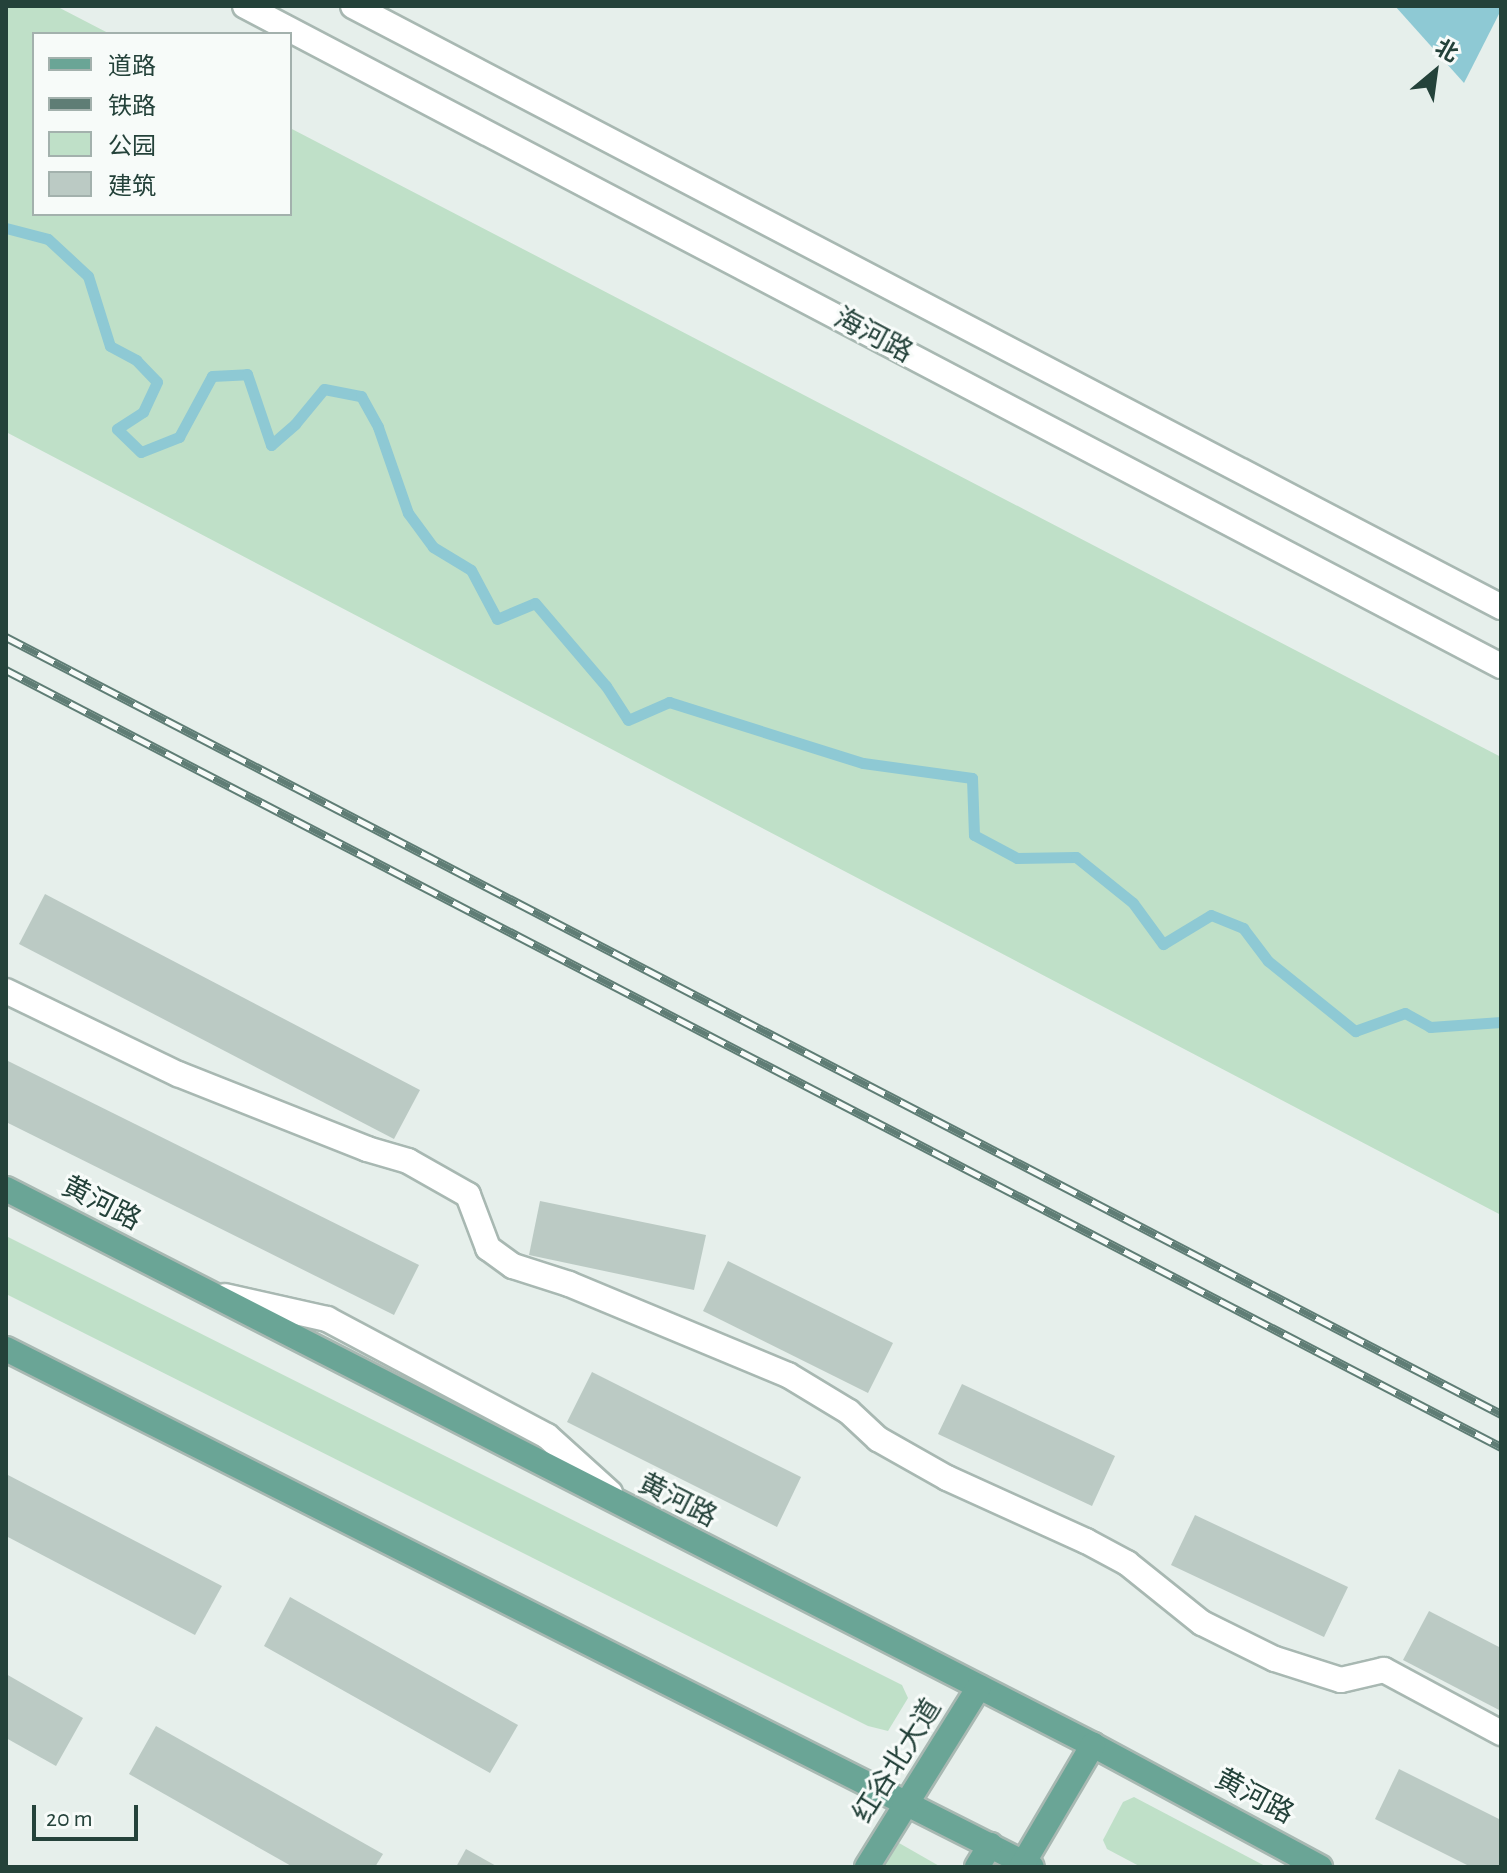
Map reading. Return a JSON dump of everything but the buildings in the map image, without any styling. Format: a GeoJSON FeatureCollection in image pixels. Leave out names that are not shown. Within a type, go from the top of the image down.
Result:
{"type":"FeatureCollection","features":[{"type":"Feature","properties":{"kind":"main road","name":"黄河路"},"geometry":{"type":"LineString","coordinates":[[6,1189],[626,1509],[1093,1745],[1320,1867]]}},
{"type":"Feature","properties":{"kind":"main road"},"geometry":{"type":"LineString","coordinates":[[6,1349],[990,1845],[1026,1866],[1093,1745]]}},
{"type":"Feature","properties":{"kind":"main road","name":"红谷北大道"},"geometry":{"type":"LineString","coordinates":[[867,1867],[979,1687]]}},
{"type":"Feature","properties":{"kind":"main road"},"geometry":{"type":"LineString","coordinates":[[977,1867],[990,1845]]}},
{"type":"Feature","properties":{"kind":"street","name":"海河路"},"geometry":{"type":"LineString","coordinates":[[245,6],[1501,666]]}},
{"type":"Feature","properties":{"kind":"street","name":"海河路"},"geometry":{"type":"LineString","coordinates":[[353,6],[1501,607]]}},
{"type":"Feature","properties":{"kind":"street"},"geometry":{"type":"LineString","coordinates":[[6,991],[178,1074],[408,1161],[468,1195],[488,1248],[513,1266],[569,1284],[788,1375],[849,1412],[878,1439],[947,1478],[1023,1510],[1113,1556],[1202,1623],[1275,1659],[1341,1680],[1384,1670],[1501,1733]]}},
{"type":"Feature","properties":{"kind":"green space"},"geometry":{"type":"Polygon","coordinates":[[[6,6],[56,6],[106,32],[32,32],[32,216],[292,216],[292,129],[1501,757],[1501,1215],[6,432],[6,6]]]}},
{"type":"Feature","properties":{"kind":"green space"},"geometry":{"type":"Polygon","coordinates":[[[6,1236],[902,1685],[908,1698],[888,1731],[868,1726],[6,1294],[6,1236]]]}},
{"type":"Feature","properties":{"kind":"green space"},"geometry":{"type":"Polygon","coordinates":[[[1134,1797],[1267,1867],[1141,1867],[1107,1849],[1103,1840],[1123,1802],[1134,1797]]]}},
{"type":"Feature","properties":{"kind":"green space"},"geometry":{"type":"Polygon","coordinates":[[[899,1843],[941,1867],[877,1867],[885,1853],[899,1843]]]}},
{"type":"Feature","properties":{"kind":"water"},"geometry":{"type":"Polygon","coordinates":[[[1395,6],[1501,6],[1501,10],[1464,83],[1395,6]]]}},
{"type":"Feature","properties":{"kind":"waterway"},"geometry":{"type":"LineString","coordinates":[[6,228],[48,239],[88,276],[110,346],[136,360],[157,382],[143,412],[117,429],[141,452],[179,437],[212,376],[247,374],[271,445],[295,424],[324,389],[361,396],[378,427],[408,513],[433,547],[471,570],[497,619],[535,603],[606,686],[628,720],[669,702],[863,763],[972,778],[974,835],[1017,858],[1076,857],[1133,903],[1163,944],[1211,915],[1243,928],[1268,961],[1355,1031],[1405,1013],[1430,1027],[1501,1022]]}},
{"type":"Feature","properties":{"kind":"railway"},"geometry":{"type":"LineString","coordinates":[[6,637],[1501,1414]]}},
{"type":"Feature","properties":{"kind":"railway"},"geometry":{"type":"LineString","coordinates":[[6,670],[1501,1447]]}}]}
